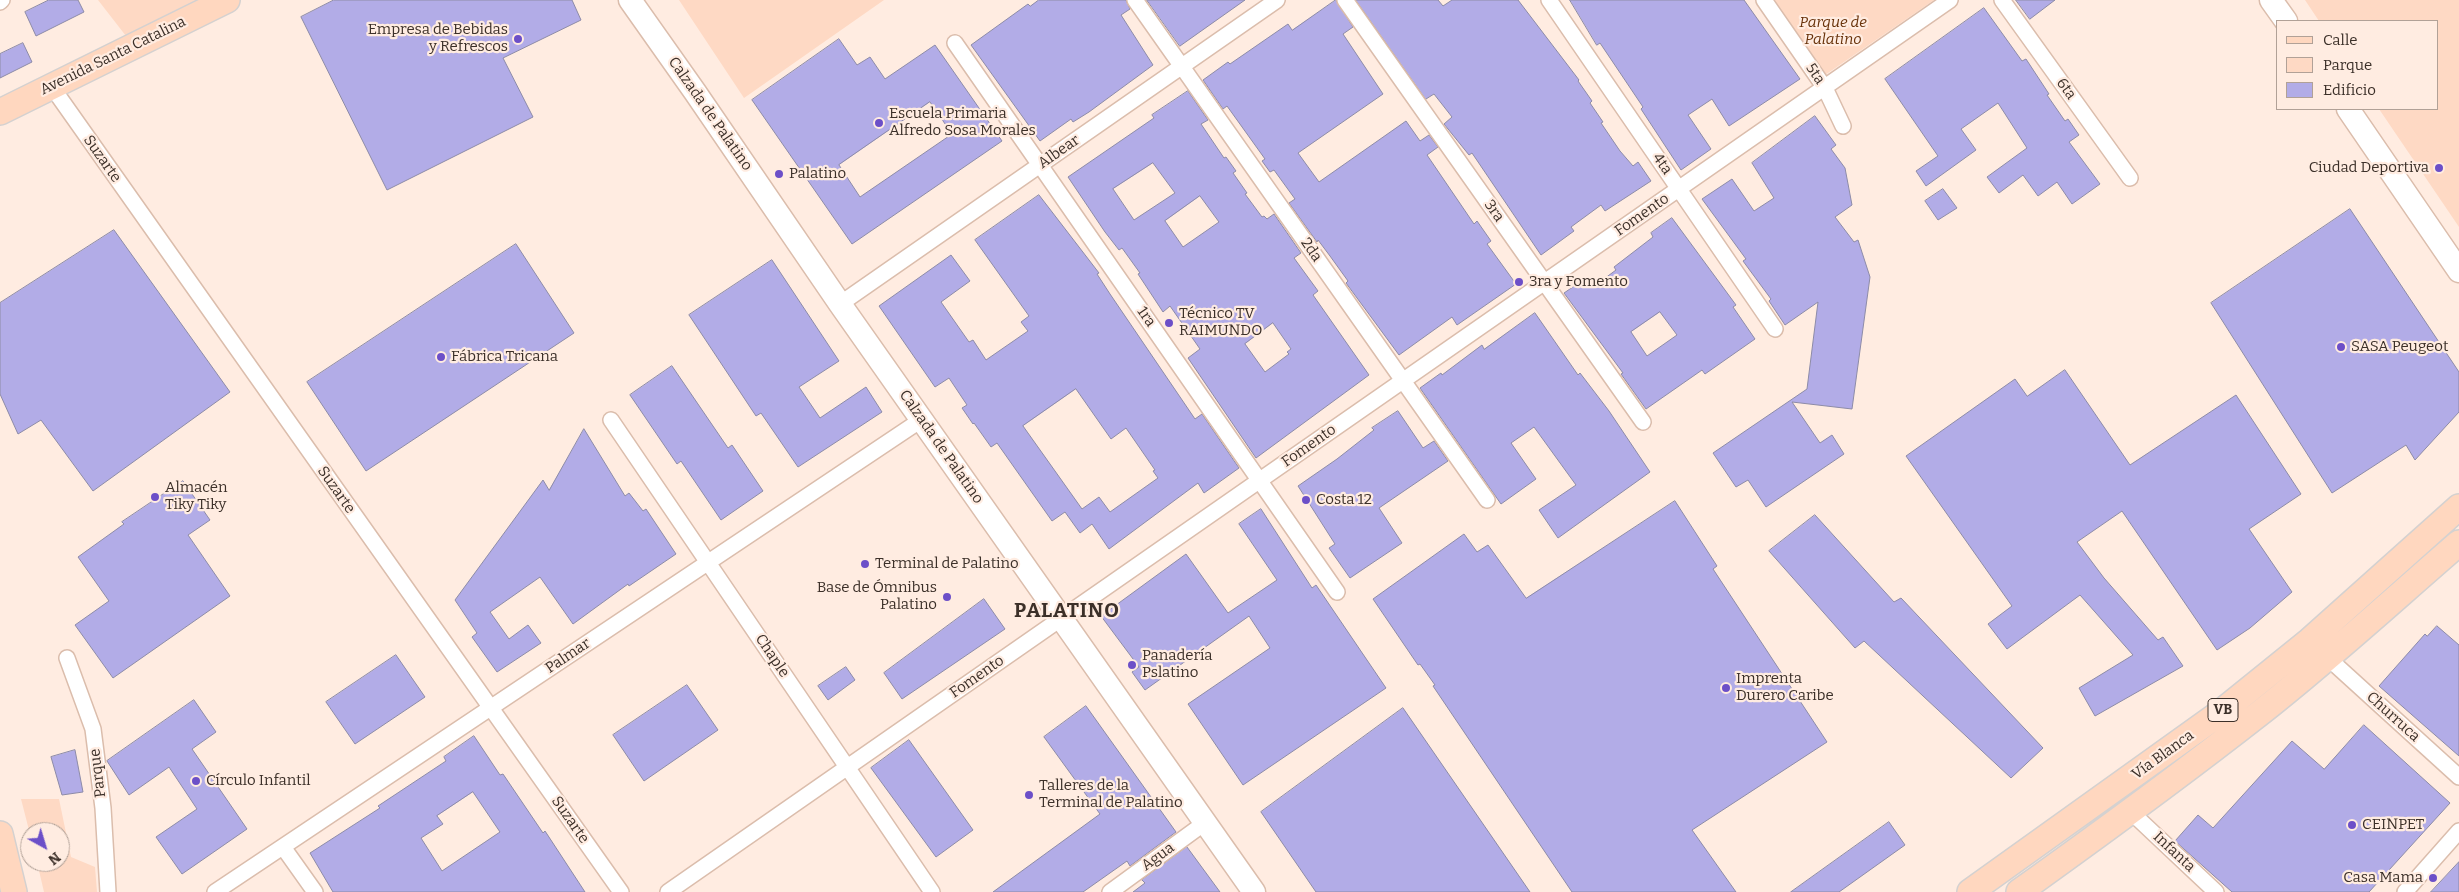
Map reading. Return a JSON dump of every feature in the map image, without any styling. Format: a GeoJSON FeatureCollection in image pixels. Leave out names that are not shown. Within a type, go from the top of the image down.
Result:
{"type":"FeatureCollection","features":[{"type":"Feature","properties":{"kind":"main road","name":"Avenida Santa Catalina"},"geometry":{"type":"LineString","coordinates":[[0,112],[227,0]]}},
{"type":"Feature","properties":{"kind":"main road","name":"Vía Blanca"},"geometry":{"type":"LineString","coordinates":[[1970,892],[2220,713],[2308,642],[2459,507]]}},
{"type":"Feature","properties":{"kind":"main road","name":"Vía Blanca"},"geometry":{"type":"LineString","coordinates":[[2019,892],[2131,812],[2260,713],[2328,658],[2459,543]]}},
{"type":"Feature","properties":{"kind":"main road"},"geometry":{"type":"LineString","coordinates":[[0,834],[14,892]]}},
{"type":"Feature","properties":{"kind":"street","name":"Calzada de Palatino"},"geometry":{"type":"LineString","coordinates":[[630,0],[696,92],[921,420],[1254,892]]}},
{"type":"Feature","properties":{"kind":"street","name":"2da"},"geometry":{"type":"LineString","coordinates":[[1135,0],[1487,500]]}},
{"type":"Feature","properties":{"kind":"street","name":"Albear"},"geometry":{"type":"LineString","coordinates":[[840,304],[1278,0]]}},
{"type":"Feature","properties":{"kind":"street","name":"3ra"},"geometry":{"type":"LineString","coordinates":[[1346,0],[1643,422]]}},
{"type":"Feature","properties":{"kind":"street","name":"4ta"},"geometry":{"type":"LineString","coordinates":[[1548,0],[1775,329]]}},
{"type":"Feature","properties":{"kind":"street","name":"5ta"},"geometry":{"type":"LineString","coordinates":[[1764,0],[1824,88],[1843,126]]}},
{"type":"Feature","properties":{"kind":"street","name":"Fomento"},"geometry":{"type":"LineString","coordinates":[[668,892],[1950,0]]}},
{"type":"Feature","properties":{"kind":"street","name":"6ta"},"geometry":{"type":"LineString","coordinates":[[2002,0],[2130,178]]}},
{"type":"Feature","properties":{"kind":"street"},"geometry":{"type":"LineString","coordinates":[[2271,0],[2285,20]]}},
{"type":"Feature","properties":{"kind":"street","name":"1ra"},"geometry":{"type":"LineString","coordinates":[[955,43],[1337,592]]}},
{"type":"Feature","properties":{"kind":"street","name":"Suzarte"},"geometry":{"type":"LineString","coordinates":[[52,87],[621,892]]}},
{"type":"Feature","properties":{"kind":"street"},"geometry":{"type":"LineString","coordinates":[[2349,110],[2459,271]]}},
{"type":"Feature","properties":{"kind":"street","name":"Chaple"},"geometry":{"type":"LineString","coordinates":[[611,420],[932,892]]}},
{"type":"Feature","properties":{"kind":"street","name":"Palmar"},"geometry":{"type":"LineString","coordinates":[[215,892],[921,420]]}},
{"type":"Feature","properties":{"kind":"street","name":"Parque"},"geometry":{"type":"LineString","coordinates":[[67,658],[93,729],[102,808],[108,892]]}},
{"type":"Feature","properties":{"kind":"street","name":"Churruca"},"geometry":{"type":"LineString","coordinates":[[2328,658],[2459,777]]}},
{"type":"Feature","properties":{"kind":"street","name":"Infanta"},"geometry":{"type":"LineString","coordinates":[[2131,812],[2216,892]]}},
{"type":"Feature","properties":{"kind":"street","name":"Agua"},"geometry":{"type":"LineString","coordinates":[[1110,892],[1206,822]]}},
{"type":"Feature","properties":{"kind":"street"},"geometry":{"type":"LineString","coordinates":[[2405,892],[2459,831]]}},
{"type":"Feature","properties":{"kind":"street"},"geometry":{"type":"LineString","coordinates":[[283,847],[315,892]]}},
{"type":"Feature","properties":{"kind":"green space"},"geometry":{"type":"Polygon","coordinates":[[[98,0],[197,0],[126,36],[98,0]]]}},
{"type":"Feature","properties":{"kind":"green space"},"geometry":{"type":"Polygon","coordinates":[[[679,0],[884,0],[744,98],[679,0]]]}},
{"type":"Feature","properties":{"kind":"green space","name":"Parque de Palatino"},"geometry":{"type":"Polygon","coordinates":[[[1774,0],[1934,0],[1825,75],[1774,0]]]}},
{"type":"Feature","properties":{"kind":"green space","name":"Ciudad Deportiva"},"geometry":{"type":"Polygon","coordinates":[[[2305,0],[2459,0],[2459,227],[2380,110],[2439,110],[2439,20],[2318,20],[2305,0]]]}},
{"type":"Feature","properties":{"kind":"green space"},"geometry":{"type":"Polygon","coordinates":[[[21,799],[59,799],[64,822],[27,822],[21,799]]]}},
{"type":"Feature","properties":{"kind":"green space"},"geometry":{"type":"Polygon","coordinates":[[[70,852],[71,857],[95,867],[97,892],[44,892],[39,872],[70,872],[70,852]]]}},
{"type":"Feature","properties":{"kind":"building"},"geometry":{"type":"Polygon","coordinates":[[[49,0],[78,0],[84,12],[36,36],[25,12],[49,0]]]}},
{"type":"Feature","properties":{"kind":"building"},"geometry":{"type":"Polygon","coordinates":[[[334,0],[572,0],[581,20],[503,58],[533,117],[387,190],[301,17],[334,0]]]}},
{"type":"Feature","properties":{"kind":"building"},"geometry":{"type":"Polygon","coordinates":[[[1039,0],[1126,0],[1130,9],[1121,15],[1153,65],[1089,112],[1073,122],[1071,119],[1040,141],[971,45],[1028,4],[1030,6],[1039,0]]]}},
{"type":"Feature","properties":{"kind":"building"},"geometry":{"type":"Polygon","coordinates":[[[1147,0],[1245,0],[1180,46],[1147,0]]]}},
{"type":"Feature","properties":{"kind":"building"},"geometry":{"type":"Polygon","coordinates":[[[1336,0],[1353,27],[1343,34],[1383,94],[1298,153],[1319,182],[1406,121],[1420,141],[1429,135],[1438,147],[1427,155],[1474,224],[1477,221],[1491,241],[1487,244],[1516,284],[1457,325],[1452,317],[1399,355],[1346,283],[1348,281],[1330,256],[1318,240],[1317,242],[1289,203],[1295,199],[1274,170],[1270,172],[1262,161],[1265,159],[1227,106],[1223,109],[1203,80],[1288,24],[1292,30],[1336,0]]]}},
{"type":"Feature","properties":{"kind":"building"},"geometry":{"type":"Polygon","coordinates":[[[1356,0],[1438,0],[1443,6],[1452,0],[1518,0],[1579,80],[1592,101],[1590,103],[1603,122],[1601,123],[1620,151],[1633,166],[1638,162],[1651,181],[1605,211],[1601,205],[1571,227],[1574,231],[1541,255],[1472,153],[1469,155],[1444,124],[1452,117],[1434,94],[1426,99],[1356,0]]]}},
{"type":"Feature","properties":{"kind":"building"},"geometry":{"type":"Polygon","coordinates":[[[1570,0],[1744,0],[1800,79],[1729,126],[1712,99],[1688,115],[1711,149],[1681,170],[1641,109],[1643,107],[1600,43],[1597,45],[1570,0]]]}},
{"type":"Feature","properties":{"kind":"building"},"geometry":{"type":"Polygon","coordinates":[[[2016,0],[2055,0],[2030,19],[2016,0]]]}},
{"type":"Feature","properties":{"kind":"building"},"geometry":{"type":"Polygon","coordinates":[[[1984,8],[2022,61],[2026,59],[2065,121],[2068,119],[2079,135],[2069,142],[2100,184],[2072,204],[2057,182],[2038,196],[2023,175],[1999,193],[1987,177],[2027,148],[1998,103],[1961,129],[1976,150],[1926,186],[1916,171],[1938,156],[1885,79],[1984,8]]]}},
{"type":"Feature","properties":{"kind":"building","name":"Escuela Primaria Alfredo Sosa Morales"},"geometry":{"type":"Polygon","coordinates":[[[839,39],[857,65],[870,57],[885,79],[935,45],[1002,141],[852,244],[752,100],[839,39]],[[930,102],[839,165],[860,197],[952,134],[930,102]]]}},
{"type":"Feature","properties":{"kind":"building"},"geometry":{"type":"Polygon","coordinates":[[[23,43],[32,62],[0,78],[0,54],[23,43]]]}},
{"type":"Feature","properties":{"kind":"building"},"geometry":{"type":"Polygon","coordinates":[[[1188,91],[1208,120],[1201,124],[1224,158],[1226,157],[1236,171],[1233,173],[1247,193],[1245,194],[1262,217],[1264,216],[1267,219],[1274,214],[1301,253],[1294,258],[1318,291],[1313,295],[1369,375],[1256,458],[1188,358],[1200,349],[1170,306],[1163,312],[1138,274],[1140,273],[1122,248],[1119,250],[1105,232],[1068,177],[1154,118],[1152,115],[1188,91]],[[1153,163],[1113,189],[1134,220],[1175,193],[1153,163]],[[1200,196],[1165,221],[1183,247],[1219,222],[1200,196]],[[1273,323],[1245,344],[1265,372],[1289,354],[1287,352],[1291,349],[1273,323]]]}},
{"type":"Feature","properties":{"kind":"building"},"geometry":{"type":"Polygon","coordinates":[[[1815,116],[1836,145],[1831,149],[1845,168],[1852,205],[1835,217],[1854,242],[1858,240],[1870,277],[1852,409],[1792,402],[1820,443],[1832,435],[1844,454],[1766,507],[1748,480],[1736,487],[1713,453],[1807,389],[1818,302],[1785,325],[1769,301],[1771,299],[1743,261],[1746,259],[1702,199],[1732,179],[1754,211],[1774,198],[1752,163],[1815,116]]]}},
{"type":"Feature","properties":{"kind":"building"},"geometry":{"type":"Polygon","coordinates":[[[1943,189],[1957,208],[1938,220],[1925,201],[1943,189]]]}},
{"type":"Feature","properties":{"kind":"building"},"geometry":{"type":"Polygon","coordinates":[[[1039,195],[1099,273],[1097,274],[1110,294],[1195,419],[1202,414],[1239,468],[1204,493],[1198,483],[1109,549],[1092,524],[1080,533],[1065,512],[1052,521],[997,443],[991,447],[973,424],[962,408],[967,405],[949,378],[935,387],[879,306],[951,255],[970,281],[941,302],[969,342],[973,340],[986,360],[1028,331],[1021,322],[1029,316],[975,240],[1039,195]],[[1076,389],[1023,426],[1082,509],[1099,497],[1110,512],[1158,478],[1153,471],[1155,470],[1126,428],[1111,439],[1076,389]]]}},
{"type":"Feature","properties":{"kind":"building","name":"SASA Peugeot"},"geometry":{"type":"Polygon","coordinates":[[[2350,209],[2459,372],[2459,412],[2415,460],[2406,445],[2332,493],[2211,303],[2350,209]]]}},
{"type":"Feature","properties":{"kind":"building"},"geometry":{"type":"Polygon","coordinates":[[[1672,218],[1736,305],[1733,307],[1755,339],[1705,374],[1702,370],[1646,409],[1621,374],[1623,373],[1564,293],[1586,278],[1593,287],[1616,270],[1614,267],[1653,237],[1651,233],[1672,218]],[[1660,312],[1631,332],[1647,356],[1677,335],[1660,312]]]}},
{"type":"Feature","properties":{"kind":"building"},"geometry":{"type":"Polygon","coordinates":[[[114,230],[230,392],[93,491],[41,420],[18,434],[0,394],[0,303],[114,230]]]}},
{"type":"Feature","properties":{"kind":"building","name":"Fábrica Tricana"},"geometry":{"type":"Polygon","coordinates":[[[516,244],[574,333],[366,471],[307,382],[516,244]]]}},
{"type":"Feature","properties":{"kind":"building"},"geometry":{"type":"Polygon","coordinates":[[[772,260],[839,361],[799,387],[820,418],[866,387],[882,412],[798,467],[761,413],[756,416],[689,315],[772,260]]]}},
{"type":"Feature","properties":{"kind":"building"},"geometry":{"type":"Polygon","coordinates":[[[1535,313],[1578,375],[1580,373],[1609,411],[1650,472],[1558,538],[1539,510],[1576,485],[1534,427],[1511,443],[1536,479],[1501,504],[1420,388],[1441,373],[1442,375],[1482,345],[1484,349],[1535,313]]]}},
{"type":"Feature","properties":{"kind":"building"},"geometry":{"type":"Polygon","coordinates":[[[672,366],[728,448],[732,445],[763,491],[721,520],[681,461],[677,464],[630,395],[672,366]]]}},
{"type":"Feature","properties":{"kind":"building"},"geometry":{"type":"Polygon","coordinates":[[[2065,370],[2130,465],[2236,395],[2301,494],[2249,529],[2292,592],[2250,628],[2217,650],[2122,511],[2077,542],[2104,578],[2158,640],[2163,637],[2183,666],[2095,716],[2079,688],[2133,655],[2080,595],[2007,649],[1988,624],[2012,606],[1906,456],[2015,379],[2027,396],[2065,370]]]}},
{"type":"Feature","properties":{"kind":"building"},"geometry":{"type":"Polygon","coordinates":[[[1398,411],[1423,448],[1434,441],[1448,461],[1379,508],[1402,543],[1350,578],[1329,548],[1335,544],[1298,486],[1374,430],[1372,428],[1398,411]]]}},
{"type":"Feature","properties":{"kind":"building"},"geometry":{"type":"Polygon","coordinates":[[[584,429],[625,496],[629,493],[643,511],[646,509],[676,554],[629,586],[628,584],[573,624],[540,577],[490,612],[509,639],[528,625],[541,643],[497,672],[472,637],[477,633],[455,600],[543,480],[549,490],[584,429]]]}},
{"type":"Feature","properties":{"kind":"building"},"geometry":{"type":"Polygon","coordinates":[[[183,481],[210,520],[188,535],[230,596],[113,678],[75,625],[109,601],[78,557],[124,524],[122,522],[183,481]]]}},
{"type":"Feature","properties":{"kind":"building"},"geometry":{"type":"Polygon","coordinates":[[[1675,501],[1717,566],[1713,569],[1827,742],[1692,830],[1736,892],[1572,892],[1433,686],[1435,685],[1420,664],[1418,665],[1373,599],[1464,534],[1477,552],[1488,545],[1526,598],[1675,501]]]}},
{"type":"Feature","properties":{"kind":"building"},"geometry":{"type":"Polygon","coordinates":[[[1261,509],[1312,588],[1316,585],[1386,688],[1243,785],[1188,704],[1270,648],[1249,616],[1145,690],[1132,672],[1139,667],[1101,616],[1186,554],[1228,613],[1277,580],[1239,524],[1261,509]]]}},
{"type":"Feature","properties":{"kind":"building"},"geometry":{"type":"Polygon","coordinates":[[[1815,515],[1894,602],[1901,598],[2043,748],[2011,778],[1864,641],[1855,648],[1769,551],[1815,515]]]}},
{"type":"Feature","properties":{"kind":"building"},"geometry":{"type":"Polygon","coordinates":[[[984,599],[1005,629],[902,699],[884,673],[984,599]]]}},
{"type":"Feature","properties":{"kind":"building"},"geometry":{"type":"Polygon","coordinates":[[[2437,626],[2459,645],[2459,756],[2379,686],[2425,634],[2427,636],[2437,626]]]}},
{"type":"Feature","properties":{"kind":"building"},"geometry":{"type":"Polygon","coordinates":[[[396,655],[425,697],[355,744],[326,702],[396,655]]]}},
{"type":"Feature","properties":{"kind":"building"},"geometry":{"type":"Polygon","coordinates":[[[846,667],[855,680],[828,700],[818,686],[846,667]]]}},
{"type":"Feature","properties":{"kind":"building"},"geometry":{"type":"Polygon","coordinates":[[[687,685],[718,730],[644,781],[613,735],[687,685]]]}},
{"type":"Feature","properties":{"kind":"building","name":"Círculo Infantil"},"geometry":{"type":"Polygon","coordinates":[[[194,700],[216,732],[192,749],[247,829],[182,874],[156,837],[197,809],[169,767],[129,795],[107,761],[194,700]]]}},
{"type":"Feature","properties":{"kind":"building"},"geometry":{"type":"Polygon","coordinates":[[[1086,706],[1176,832],[1130,866],[1127,861],[1083,892],[993,892],[1100,814],[1044,737],[1086,706]]]}},
{"type":"Feature","properties":{"kind":"building"},"geometry":{"type":"Polygon","coordinates":[[[1403,708],[1530,892],[1316,892],[1261,812],[1403,708]]]}},
{"type":"Feature","properties":{"kind":"building","name":"CEINPET"},"geometry":{"type":"Polygon","coordinates":[[[2364,725],[2450,803],[2369,892],[2232,892],[2175,841],[2198,815],[2213,828],[2292,741],[2324,769],[2364,725]]]}},
{"type":"Feature","properties":{"kind":"building"},"geometry":{"type":"Polygon","coordinates":[[[474,736],[500,775],[503,774],[543,833],[545,831],[585,892],[333,892],[310,853],[380,808],[378,806],[446,761],[444,757],[474,736]],[[473,792],[437,816],[443,824],[421,838],[442,871],[500,832],[473,792]]]}},
{"type":"Feature","properties":{"kind":"building"},"geometry":{"type":"Polygon","coordinates":[[[909,740],[973,830],[936,857],[871,768],[909,740]]]}},
{"type":"Feature","properties":{"kind":"building"},"geometry":{"type":"Polygon","coordinates":[[[75,750],[83,792],[62,795],[51,757],[75,750]]]}},
{"type":"Feature","properties":{"kind":"building"},"geometry":{"type":"Polygon","coordinates":[[[1889,822],[1905,845],[1839,892],[1791,892],[1889,822]]]}},
{"type":"Feature","properties":{"kind":"building"},"geometry":{"type":"Polygon","coordinates":[[[1187,847],[1220,892],[1133,892],[1145,883],[1142,880],[1187,847]]]}},
{"type":"Feature","properties":{"kind":"building"},"geometry":{"type":"Polygon","coordinates":[[[2459,862],[2459,892],[2431,892],[2459,862]]]}},
{"type":"Feature","properties":{"kind":"place","name":"Empresa de Bebidas y Refrescos"},"geometry":{"type":"Point","coordinates":[518,39]}},
{"type":"Feature","properties":{"kind":"place","name":"Escuela Primaria Alfredo Sosa Morales"},"geometry":{"type":"Point","coordinates":[879,123]}},
{"type":"Feature","properties":{"kind":"place","name":"Ciudad Deportiva"},"geometry":{"type":"Point","coordinates":[2439,168]}},
{"type":"Feature","properties":{"kind":"place","name":"Palatino"},"geometry":{"type":"Point","coordinates":[779,174]}},
{"type":"Feature","properties":{"kind":"place","name":"3ra y Fomento"},"geometry":{"type":"Point","coordinates":[1519,282]}},
{"type":"Feature","properties":{"kind":"place","name":"Técnico TV RAIMUNDO"},"geometry":{"type":"Point","coordinates":[1169,323]}},
{"type":"Feature","properties":{"kind":"place","name":"SASA Peugeot"},"geometry":{"type":"Point","coordinates":[2341,347]}},
{"type":"Feature","properties":{"kind":"place","name":"Fábrica Tricana"},"geometry":{"type":"Point","coordinates":[441,357]}},
{"type":"Feature","properties":{"kind":"place","name":"Almacén Tiky Tiky"},"geometry":{"type":"Point","coordinates":[155,497]}},
{"type":"Feature","properties":{"kind":"place","name":"Costa 12"},"geometry":{"type":"Point","coordinates":[1306,500]}},
{"type":"Feature","properties":{"kind":"place","name":"Terminal de Palatino"},"geometry":{"type":"Point","coordinates":[865,564]}},
{"type":"Feature","properties":{"kind":"place","name":"Base de Ómnibus Palatino"},"geometry":{"type":"Point","coordinates":[947,597]}},
{"type":"Feature","properties":{"kind":"place","name":"Panadería Pslatino"},"geometry":{"type":"Point","coordinates":[1132,665]}},
{"type":"Feature","properties":{"kind":"place","name":"Imprenta Durero Caribe"},"geometry":{"type":"Point","coordinates":[1726,688]}},
{"type":"Feature","properties":{"kind":"place","name":"Círculo Infantil"},"geometry":{"type":"Point","coordinates":[196,781]}},
{"type":"Feature","properties":{"kind":"place","name":"Talleres de la Terminal de Palatino"},"geometry":{"type":"Point","coordinates":[1029,795]}},
{"type":"Feature","properties":{"kind":"place","name":"CEINPET"},"geometry":{"type":"Point","coordinates":[2352,825]}},
{"type":"Feature","properties":{"kind":"place","name":"Casa Mama"},"geometry":{"type":"Point","coordinates":[2433,878]}},
{"type":"Feature","properties":{"kind":"district","name":"PALATINO"},"geometry":{"type":"Point","coordinates":[1067,611]}}]}
